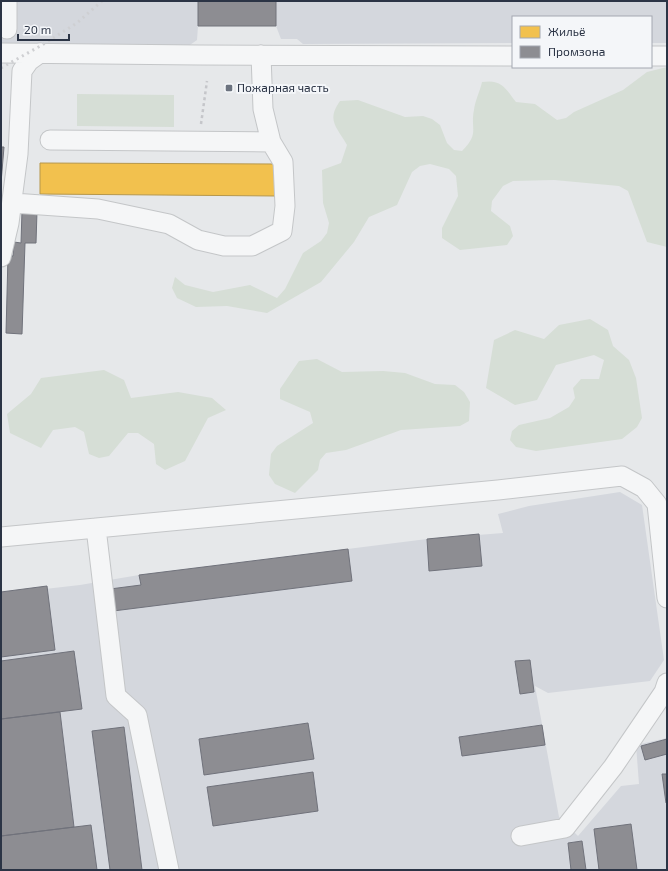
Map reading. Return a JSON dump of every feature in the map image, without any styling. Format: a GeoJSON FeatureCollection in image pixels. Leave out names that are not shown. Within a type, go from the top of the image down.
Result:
{"type":"FeatureCollection","features":[{"type":"Feature","properties":{"kind":"street"},"geometry":{"type":"LineString","coordinates":[[7,1],[7,29]]}},
{"type":"Feature","properties":{"kind":"street"},"geometry":{"type":"LineString","coordinates":[[1,53],[512,56]]}},
{"type":"Feature","properties":{"kind":"street"},"geometry":{"type":"LineString","coordinates":[[2,252],[13,203],[18,154],[22,71],[29,61],[40,53]]}},
{"type":"Feature","properties":{"kind":"street"},"geometry":{"type":"LineString","coordinates":[[13,203],[98,209],[169,224],[198,240],[224,246],[252,246],[282,231],[285,206],[283,162],[271,142],[263,109],[261,55]]}},
{"type":"Feature","properties":{"kind":"street"},"geometry":{"type":"LineString","coordinates":[[652,56],[667,56]]}},
{"type":"Feature","properties":{"kind":"street"},"geometry":{"type":"LineString","coordinates":[[50,140],[271,142]]}},
{"type":"Feature","properties":{"kind":"street"},"geometry":{"type":"LineString","coordinates":[[1,537],[498,490],[622,476],[644,488],[657,504],[667,598]]}},
{"type":"Feature","properties":{"kind":"street"},"geometry":{"type":"LineString","coordinates":[[96,528],[116,696],[137,715],[170,870]]}},
{"type":"Feature","properties":{"kind":"street"},"geometry":{"type":"LineString","coordinates":[[521,836],[565,828],[613,767],[664,692],[667,683]]}},
{"type":"Feature","properties":{"kind":"path"},"geometry":{"type":"LineString","coordinates":[[199,141],[207,81]]}},
{"type":"Feature","properties":{"kind":"shaded area"},"geometry":{"type":"Polygon","coordinates":[[[1,1],[667,1],[667,43],[652,43],[652,16],[512,16],[512,43],[303,44],[297,39],[281,39],[276,26],[198,26],[197,40],[187,47],[1,44],[1,1]]]}},
{"type":"Feature","properties":{"kind":"shaded area"},"geometry":{"type":"Polygon","coordinates":[[[667,67],[667,247],[647,242],[628,191],[619,186],[554,180],[513,181],[503,186],[492,201],[491,211],[510,226],[513,236],[507,245],[460,250],[442,238],[442,228],[458,196],[456,176],[449,169],[430,164],[420,166],[412,172],[397,205],[369,217],[354,242],[321,282],[267,313],[227,306],[196,307],[177,298],[172,288],[175,277],[185,285],[213,292],[250,285],[277,298],[285,289],[303,253],[321,241],[327,233],[329,223],[323,203],[322,170],[341,163],[347,145],[334,124],[333,119],[340,101],[358,100],[405,117],[423,116],[432,119],[440,125],[447,143],[454,150],[462,151],[468,145],[473,135],[473,116],[482,82],[489,81],[499,83],[506,89],[516,102],[535,104],[557,120],[566,118],[574,112],[623,90],[647,72],[667,67]]]}},
{"type":"Feature","properties":{"kind":"shaded area"},"geometry":{"type":"Polygon","coordinates":[[[77,94],[174,95],[174,127],[77,126],[77,94]]]}},
{"type":"Feature","properties":{"kind":"shaded area"},"geometry":{"type":"Polygon","coordinates":[[[590,319],[608,330],[613,346],[629,360],[636,378],[642,418],[637,427],[622,439],[536,451],[516,447],[510,440],[512,431],[519,425],[550,418],[569,407],[575,398],[573,388],[581,379],[599,379],[604,360],[594,355],[556,365],[537,400],[515,405],[486,388],[494,340],[515,330],[544,339],[559,325],[590,319]]]}},
{"type":"Feature","properties":{"kind":"shaded area"},"geometry":{"type":"Polygon","coordinates":[[[317,359],[342,372],[383,371],[405,373],[435,384],[455,385],[464,392],[470,402],[469,421],[460,426],[401,430],[346,450],[326,453],[320,460],[318,470],[295,493],[275,484],[269,475],[271,454],[277,446],[313,423],[310,412],[280,399],[280,389],[299,361],[317,359]]]}},
{"type":"Feature","properties":{"kind":"shaded area"},"geometry":{"type":"Polygon","coordinates":[[[104,370],[124,380],[131,398],[178,392],[212,398],[226,410],[208,418],[185,461],[165,470],[156,464],[154,444],[138,433],[128,433],[109,456],[99,458],[89,454],[84,432],[75,427],[53,430],[41,448],[10,433],[7,414],[31,394],[41,378],[104,370]]]}},
{"type":"Feature","properties":{"kind":"shaded area"},"geometry":{"type":"Polygon","coordinates":[[[620,492],[642,505],[664,660],[650,681],[548,693],[535,686],[559,817],[578,836],[621,786],[639,784],[636,745],[667,738],[667,870],[1,870],[1,594],[427,539],[503,533],[498,514],[529,506],[620,492]]]}},
{"type":"Feature","properties":{"kind":"building: Жильё"},"geometry":{"type":"Polygon","coordinates":[[[40,163],[276,164],[276,196],[40,194],[40,163]]]}},
{"type":"Feature","properties":{"kind":"building: Промзона"},"geometry":{"type":"Polygon","coordinates":[[[198,1],[276,1],[276,26],[198,26],[198,1]]]}},
{"type":"Feature","properties":{"kind":"building: Промзона"},"geometry":{"type":"Polygon","coordinates":[[[1,147],[4,147],[1,183],[1,147]]]}},
{"type":"Feature","properties":{"kind":"building: Промзона"},"geometry":{"type":"Polygon","coordinates":[[[22,211],[37,211],[36,243],[25,243],[22,334],[6,333],[8,256],[13,256],[14,242],[21,243],[22,211]]]}},
{"type":"Feature","properties":{"kind":"building: Промзона"},"geometry":{"type":"Polygon","coordinates":[[[479,534],[482,566],[429,571],[427,539],[479,534]]]}},
{"type":"Feature","properties":{"kind":"building: Промзона"},"geometry":{"type":"Polygon","coordinates":[[[348,549],[352,581],[113,611],[110,589],[141,585],[139,575],[348,549]]]}},
{"type":"Feature","properties":{"kind":"building: Промзона"},"geometry":{"type":"Polygon","coordinates":[[[47,586],[55,650],[1,657],[1,592],[47,586]]]}},
{"type":"Feature","properties":{"kind":"building: Промзона"},"geometry":{"type":"Polygon","coordinates":[[[74,651],[82,709],[1,719],[1,661],[74,651]]]}},
{"type":"Feature","properties":{"kind":"building: Промзона"},"geometry":{"type":"Polygon","coordinates":[[[530,660],[534,692],[520,694],[515,661],[530,660]]]}},
{"type":"Feature","properties":{"kind":"building: Промзона"},"geometry":{"type":"Polygon","coordinates":[[[60,712],[74,827],[1,836],[1,719],[60,712]]]}},
{"type":"Feature","properties":{"kind":"building: Промзона"},"geometry":{"type":"Polygon","coordinates":[[[308,723],[314,759],[204,775],[199,739],[308,723]]]}},
{"type":"Feature","properties":{"kind":"building: Промзона"},"geometry":{"type":"Polygon","coordinates":[[[542,725],[545,745],[462,756],[459,737],[542,725]]]}},
{"type":"Feature","properties":{"kind":"building: Промзона"},"geometry":{"type":"Polygon","coordinates":[[[124,727],[142,870],[110,870],[92,731],[124,727]]]}},
{"type":"Feature","properties":{"kind":"building: Промзона"},"geometry":{"type":"Polygon","coordinates":[[[667,739],[667,754],[645,760],[641,746],[667,739]]]}},
{"type":"Feature","properties":{"kind":"building: Промзона"},"geometry":{"type":"Polygon","coordinates":[[[313,772],[318,811],[213,826],[207,787],[313,772]]]}},
{"type":"Feature","properties":{"kind":"building: Промзона"},"geometry":{"type":"Polygon","coordinates":[[[662,774],[667,774],[666,803],[662,774]]]}},
{"type":"Feature","properties":{"kind":"building: Промзона"},"geometry":{"type":"Polygon","coordinates":[[[631,824],[637,870],[599,870],[594,829],[631,824]]]}},
{"type":"Feature","properties":{"kind":"building: Промзона"},"geometry":{"type":"Polygon","coordinates":[[[91,825],[97,870],[1,870],[1,836],[91,825]]]}},
{"type":"Feature","properties":{"kind":"building: Промзона"},"geometry":{"type":"Polygon","coordinates":[[[582,841],[586,870],[571,870],[568,843],[582,841]]]}},
{"type":"Feature","properties":{"kind":"railway"},"geometry":{"type":"LineString","coordinates":[[1,68],[77,23],[102,1]]}},
{"type":"Feature","properties":{"kind":"place","name":"Пожарная часть"},"geometry":{"type":"Point","coordinates":[229,88]}}]}
